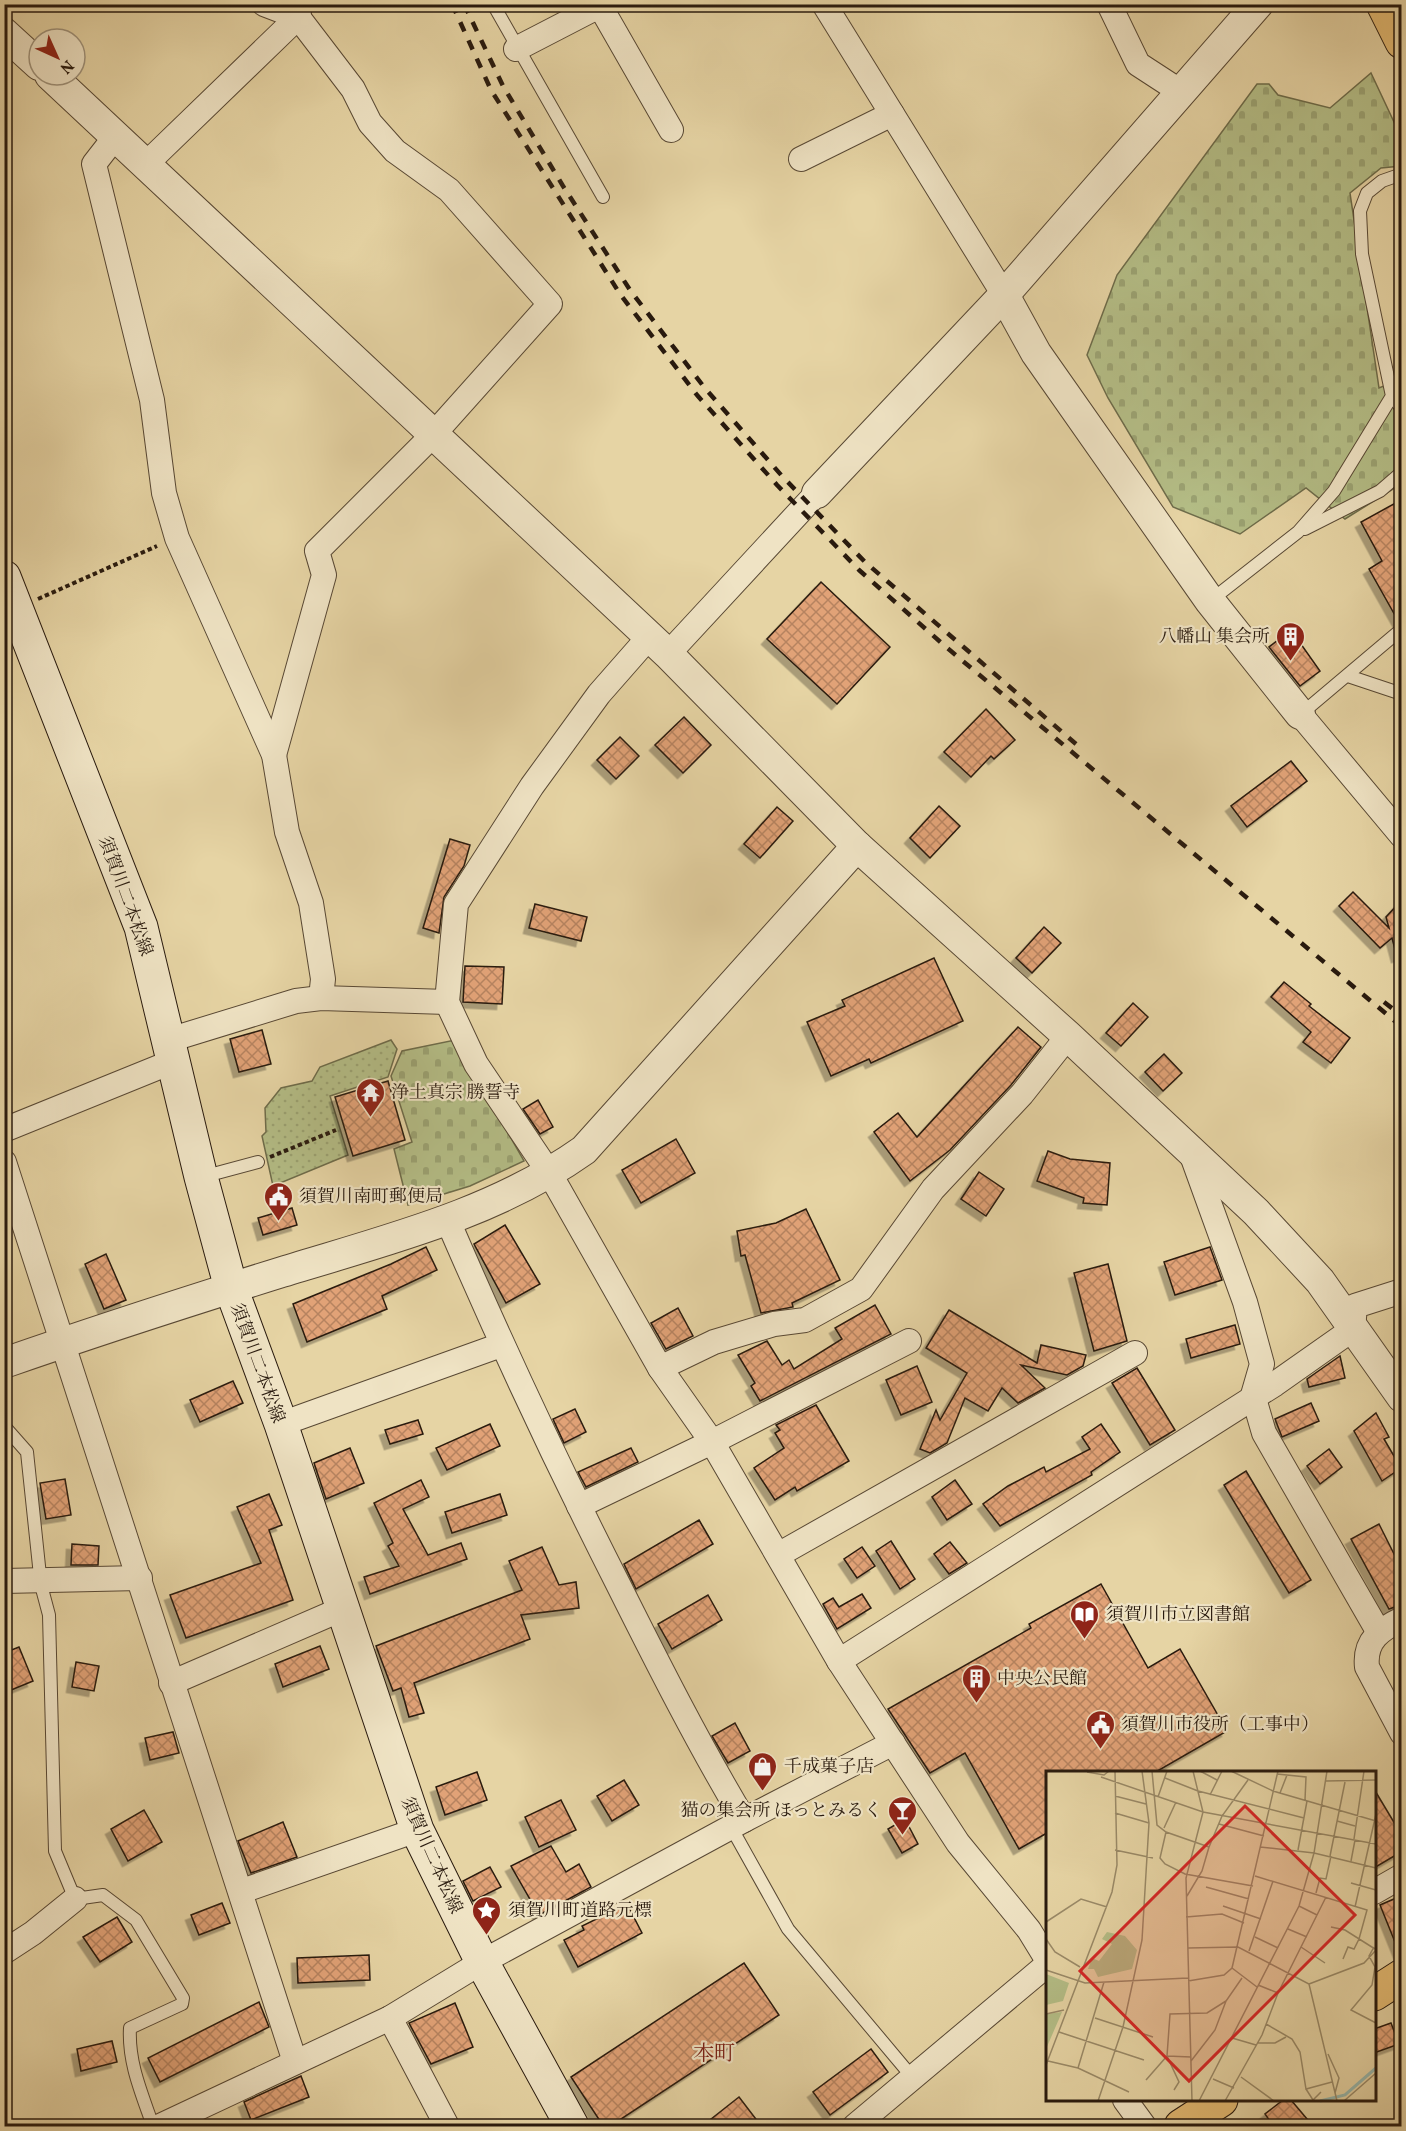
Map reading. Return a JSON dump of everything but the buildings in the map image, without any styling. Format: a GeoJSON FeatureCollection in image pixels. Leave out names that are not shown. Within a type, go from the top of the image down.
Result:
{"type":"FeatureCollection","features":[{"type":"Feature","properties":{"kind":"main road"},"geometry":{"type":"LineString","coordinates":[[1383,4],[1401,42]]}},
{"type":"Feature","properties":{"kind":"main road"},"geometry":{"type":"LineString","coordinates":[[1400,4],[1401,11]]}},
{"type":"Feature","properties":{"kind":"main road","name":"須賀川二本松線"},"geometry":{"type":"LineString","coordinates":[[4,577],[141,927],[201,1177],[231,1288],[281,1424],[417,1830],[482,1962],[572,2127]]}},
{"type":"Feature","properties":{"kind":"main road"},"geometry":{"type":"LineString","coordinates":[[1376,1993],[1401,1976]]}},
{"type":"Feature","properties":{"kind":"main road"},"geometry":{"type":"LineString","coordinates":[[1181,2127],[1220,2101]]}},
{"type":"Feature","properties":{"kind":"street"},"geometry":{"type":"LineString","coordinates":[[264,4],[299,11],[353,89],[370,123],[395,151],[449,189],[550,304],[432,436],[317,551],[324,575],[274,755]]}},
{"type":"Feature","properties":{"kind":"street"},"geometry":{"type":"LineString","coordinates":[[824,4],[1004,295],[1036,352],[1210,601],[1401,836]]}},
{"type":"Feature","properties":{"kind":"street"},"geometry":{"type":"LineString","coordinates":[[1109,4],[1138,64],[1180,92]]}},
{"type":"Feature","properties":{"kind":"street"},"geometry":{"type":"LineString","coordinates":[[1046,1961],[1029,1930],[958,1843],[839,1661],[712,1442],[660,1368],[550,1174],[476,1064],[447,1002],[456,904],[532,786],[599,694],[658,646],[817,493],[1004,295],[1258,4]]}},
{"type":"Feature","properties":{"kind":"street"},"geometry":{"type":"LineString","coordinates":[[516,49],[601,5],[671,130]]}},
{"type":"Feature","properties":{"kind":"street"},"geometry":{"type":"LineString","coordinates":[[145,165],[299,11]]}},
{"type":"Feature","properties":{"kind":"street"},"geometry":{"type":"LineString","coordinates":[[4,33],[27,54]]}},
{"type":"Feature","properties":{"kind":"street"},"geometry":{"type":"LineString","coordinates":[[63,87],[658,646],[857,846],[1068,1036],[1256,1212],[1320,1281],[1401,1397]]}},
{"type":"Feature","properties":{"kind":"street"},"geometry":{"type":"LineString","coordinates":[[801,159],[892,114]]}},
{"type":"Feature","properties":{"kind":"street"},"geometry":{"type":"LineString","coordinates":[[115,136],[94,164],[152,400],[164,492],[177,538],[274,755],[287,831],[311,903],[323,979],[321,998]]}},
{"type":"Feature","properties":{"kind":"street"},"geometry":{"type":"LineString","coordinates":[[4,1363],[231,1288],[448,1221],[550,1174],[584,1150],[857,846]]}},
{"type":"Feature","properties":{"kind":"street"},"geometry":{"type":"LineString","coordinates":[[4,1130],[172,1051],[296,1001],[321,998],[447,1002]]}},
{"type":"Feature","properties":{"kind":"street"},"geometry":{"type":"LineString","coordinates":[[660,1368],[714,1342],[774,1324],[806,1320],[861,1289],[933,1189],[1022,1094],[1068,1036]]}},
{"type":"Feature","properties":{"kind":"street"},"geometry":{"type":"LineString","coordinates":[[1190,1149],[1245,1302],[1262,1364],[1253,1395],[1264,1433],[1378,1631]]}},
{"type":"Feature","properties":{"kind":"street"},"geometry":{"type":"LineString","coordinates":[[4,1162],[140,1578],[171,1683],[242,1891],[295,2062]]}},
{"type":"Feature","properties":{"kind":"street"},"geometry":{"type":"LineString","coordinates":[[448,1221],[501,1345],[738,1823]]}},
{"type":"Feature","properties":{"kind":"street"},"geometry":{"type":"LineString","coordinates":[[839,1661],[1253,1395],[1275,1384],[1353,1329],[1355,1306],[1401,1291]]}},
{"type":"Feature","properties":{"kind":"street"},"geometry":{"type":"LineString","coordinates":[[579,1506],[712,1442],[909,1341]]}},
{"type":"Feature","properties":{"kind":"street"},"geometry":{"type":"LineString","coordinates":[[281,1424],[501,1345]]}},
{"type":"Feature","properties":{"kind":"street"},"geometry":{"type":"LineString","coordinates":[[778,1555],[1135,1353]]}},
{"type":"Feature","properties":{"kind":"street"},"geometry":{"type":"LineString","coordinates":[[4,1581],[140,1578]]}},
{"type":"Feature","properties":{"kind":"street"},"geometry":{"type":"LineString","coordinates":[[171,1683],[342,1609]]}},
{"type":"Feature","properties":{"kind":"street"},"geometry":{"type":"LineString","coordinates":[[1401,1619],[1378,1631],[1366,1656],[1367,1666],[1401,1733]]}},
{"type":"Feature","properties":{"kind":"street"},"geometry":{"type":"LineString","coordinates":[[160,2127],[390,2018],[482,1962],[738,1823],[893,1743]]}},
{"type":"Feature","properties":{"kind":"street"},"geometry":{"type":"LineString","coordinates":[[242,1891],[417,1830]]}},
{"type":"Feature","properties":{"kind":"street"},"geometry":{"type":"LineString","coordinates":[[1376,1891],[1401,1876]]}},
{"type":"Feature","properties":{"kind":"street"},"geometry":{"type":"LineString","coordinates":[[4,1952],[33,1933],[75,1899]]}},
{"type":"Feature","properties":{"kind":"street"},"geometry":{"type":"LineString","coordinates":[[855,2127],[1046,1964]]}},
{"type":"Feature","properties":{"kind":"street"},"geometry":{"type":"LineString","coordinates":[[390,2018],[447,2127]]}},
{"type":"Feature","properties":{"kind":"street"},"geometry":{"type":"LineString","coordinates":[[1126,2101],[1144,2127]]}},
{"type":"Feature","properties":{"kind":"lane"},"geometry":{"type":"LineString","coordinates":[[493,4],[516,49],[603,197]]}},
{"type":"Feature","properties":{"kind":"lane"},"geometry":{"type":"LineString","coordinates":[[1401,174],[1382,181],[1367,193],[1360,211],[1362,254],[1401,409]]}},
{"type":"Feature","properties":{"kind":"lane"},"geometry":{"type":"LineString","coordinates":[[1299,532],[1334,491],[1397,396]]}},
{"type":"Feature","properties":{"kind":"lane"},"geometry":{"type":"LineString","coordinates":[[1210,601],[1299,532],[1380,491],[1401,472]]}},
{"type":"Feature","properties":{"kind":"lane"},"geometry":{"type":"LineString","coordinates":[[1300,714],[1348,676],[1396,633]]}},
{"type":"Feature","properties":{"kind":"lane"},"geometry":{"type":"LineString","coordinates":[[1348,676],[1401,694]]}},
{"type":"Feature","properties":{"kind":"lane"},"geometry":{"type":"LineString","coordinates":[[201,1177],[258,1162]]}},
{"type":"Feature","properties":{"kind":"lane"},"geometry":{"type":"LineString","coordinates":[[4,1426],[27,1452],[41,1581],[49,1615],[55,1851],[75,1899],[103,1895],[136,1920],[183,1998],[182,2004],[130,2028],[129,2046],[132,2063],[153,2127]]}},
{"type":"Feature","properties":{"kind":"lane"},"geometry":{"type":"LineString","coordinates":[[738,1823],[788,1929],[913,2078]]}},
{"type":"Feature","properties":{"kind":"path"},"geometry":{"type":"LineString","coordinates":[[15,608],[177,538]]}},
{"type":"Feature","properties":{"kind":"path"},"geometry":{"type":"LineString","coordinates":[[258,1162],[336,1130]]}},
{"type":"Feature","properties":{"kind":"green space"},"geometry":{"type":"Polygon","coordinates":[[[1371,73],[1401,137],[1401,166],[1381,168],[1350,193],[1379,388],[1401,379],[1401,484],[1345,519],[1306,488],[1240,534],[1173,507],[1108,398],[1087,355],[1117,275],[1257,84],[1269,84],[1278,95],[1330,108],[1371,73]]]}},
{"type":"Feature","properties":{"kind":"green space"},"geometry":{"type":"Polygon","coordinates":[[[391,1040],[397,1049],[388,1077],[330,1096],[348,1155],[273,1186],[262,1136],[266,1132],[265,1108],[281,1088],[312,1081],[320,1067],[391,1040]]]}},
{"type":"Feature","properties":{"kind":"green space"},"geometry":{"type":"Polygon","coordinates":[[[455,1040],[524,1161],[470,1186],[408,1205],[394,1149],[412,1142],[391,1076],[402,1051],[455,1040]]]}},
{"type":"Feature","properties":{"kind":"railway"},"geometry":{"type":"LineString","coordinates":[[452,4],[491,90],[620,294],[697,395],[777,485],[859,570],[946,647],[1402,1027]]}},
{"type":"Feature","properties":{"kind":"railway"},"geometry":{"type":"LineString","coordinates":[[464,4],[503,86],[563,186],[630,290],[704,387],[782,476],[865,562],[1076,744]]}},
{"type":"Feature","properties":{"kind":"railway"},"geometry":{"type":"LineString","coordinates":[[1384,1002],[1402,1016]]}},
{"type":"Feature","properties":{"kind":"place","name":"八幡山 集会所"},"geometry":{"type":"Point","coordinates":[1291,662]}},
{"type":"Feature","properties":{"kind":"place","name":"浄土真宗 勝誓寺"},"geometry":{"type":"Point","coordinates":[370,1118]}},
{"type":"Feature","properties":{"kind":"place","name":"須賀川南町郵便局"},"geometry":{"type":"Point","coordinates":[278,1222]}},
{"type":"Feature","properties":{"kind":"place","name":"須賀川市立図書館"},"geometry":{"type":"Point","coordinates":[1085,1640]}},
{"type":"Feature","properties":{"kind":"place","name":"中央公民館"},"geometry":{"type":"Point","coordinates":[976,1704]}},
{"type":"Feature","properties":{"kind":"place","name":"須賀川市役所（工事中）"},"geometry":{"type":"Point","coordinates":[1100,1750]}},
{"type":"Feature","properties":{"kind":"place","name":"千成菓子店"},"geometry":{"type":"Point","coordinates":[763,1792]}},
{"type":"Feature","properties":{"kind":"place","name":"猫の集会所 ほっとみるく"},"geometry":{"type":"Point","coordinates":[903,1836]}},
{"type":"Feature","properties":{"kind":"place","name":"須賀川町道路元標"},"geometry":{"type":"Point","coordinates":[487,1936]}},
{"type":"Feature","properties":{"kind":"district","name":"本町"},"geometry":{"type":"Point","coordinates":[714,2053]}}]}
